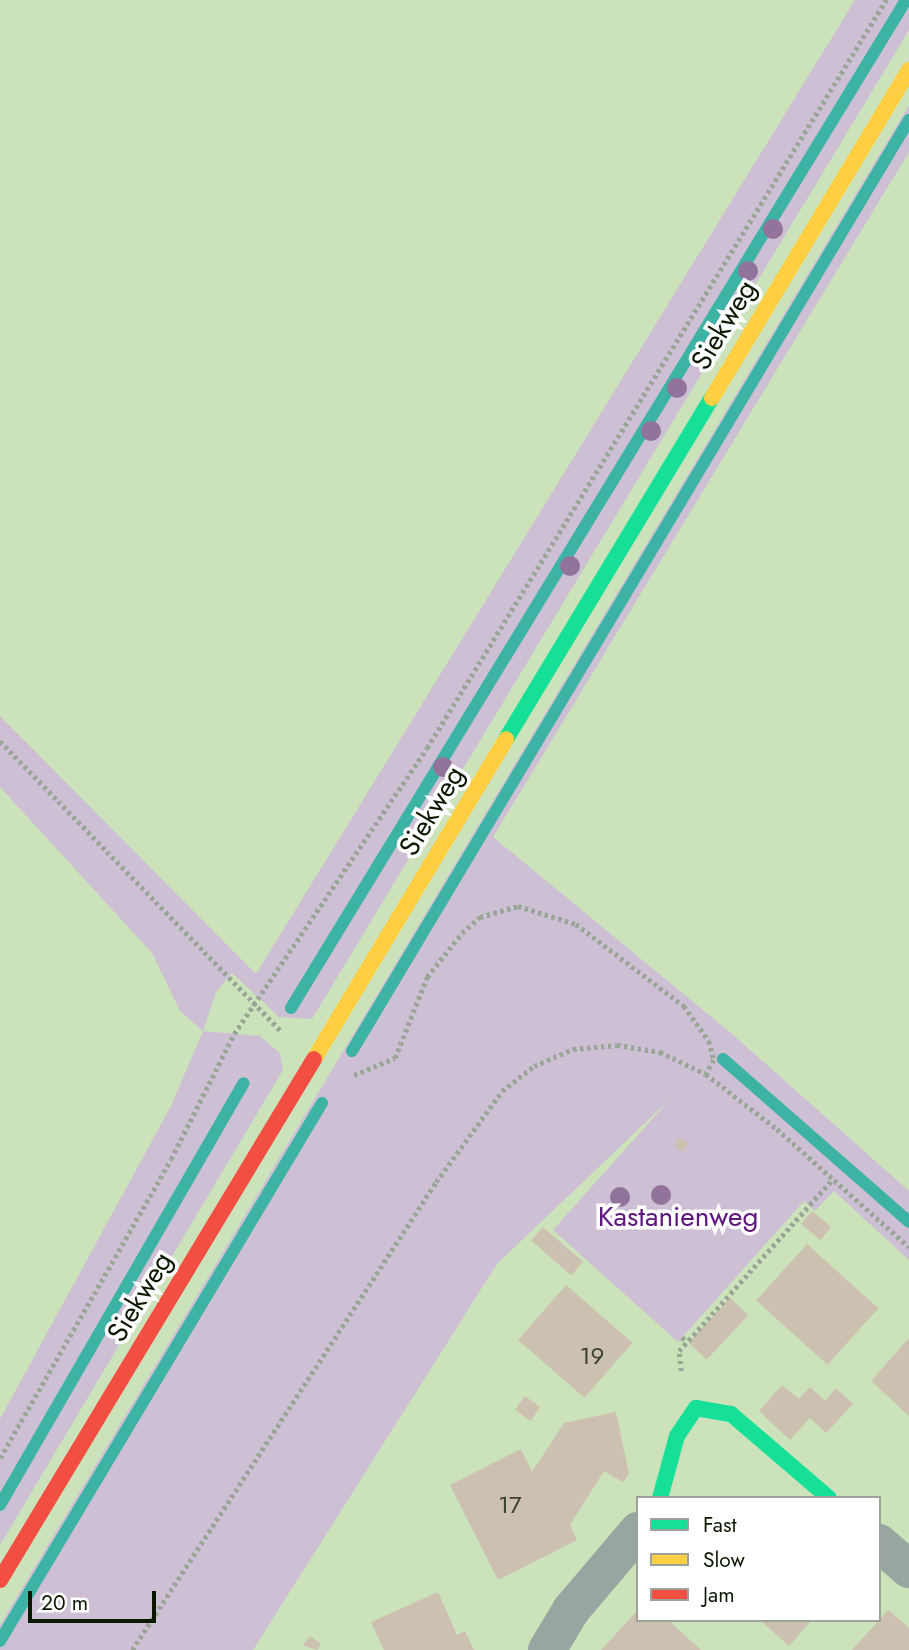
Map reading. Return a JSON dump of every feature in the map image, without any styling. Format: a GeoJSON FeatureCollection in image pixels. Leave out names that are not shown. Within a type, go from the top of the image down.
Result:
{"type":"FeatureCollection","features":[{"type":"Feature","properties":{"kind":"street","name":"Siekweg"},"geometry":{"type":"LineString","coordinates":[[0,1580],[909,70]]}},
{"type":"Feature","properties":{"kind":"street"},"geometry":{"type":"LineString","coordinates":[[661,1496],[677,1436],[696,1408],[731,1414],[827,1496]]}},
{"type":"Feature","properties":{"kind":"street"},"geometry":{"type":"LineString","coordinates":[[547,1650],[571,1610],[636,1533]]}},
{"type":"Feature","properties":{"kind":"street"},"geometry":{"type":"LineString","coordinates":[[881,1545],[909,1569]]}},
{"type":"Feature","properties":{"kind":"path"},"geometry":{"type":"LineString","coordinates":[[0,1458],[253,1003],[427,748],[886,0]]}},
{"type":"Feature","properties":{"kind":"path"},"geometry":{"type":"LineString","coordinates":[[0,741],[253,1003]]}},
{"type":"Feature","properties":{"kind":"path"},"geometry":{"type":"LineString","coordinates":[[344,1078],[395,1058],[439,957],[480,917],[518,906],[576,924],[684,1006],[709,1041],[714,1060],[706,1074]]}},
{"type":"Feature","properties":{"kind":"path"},"geometry":{"type":"LineString","coordinates":[[132,1650],[502,1091],[534,1066],[573,1049],[617,1045],[660,1052],[706,1074],[833,1179],[909,1247]]}},
{"type":"Feature","properties":{"kind":"path"},"geometry":{"type":"LineString","coordinates":[[679,1350],[833,1179]]}},
{"type":"Feature","properties":{"kind":"path"},"geometry":{"type":"LineString","coordinates":[[682,1337],[687,1342]]}},
{"type":"Feature","properties":{"kind":"green space"},"geometry":{"type":"Polygon","coordinates":[[[855,0],[909,0],[909,30],[312,1019],[279,1017],[232,973],[216,992],[203,1031],[180,1011],[152,953],[0,787],[0,716],[256,974],[855,0]]]}},
{"type":"Feature","properties":{"kind":"green space","name":"Kastanienweg"},"geometry":{"type":"Polygon","coordinates":[[[909,105],[909,152],[493,837],[732,1034],[909,1191],[909,1260],[834,1191],[815,1211],[804,1201],[678,1342],[553,1230],[670,1099],[497,1264],[253,1650],[0,1650],[0,1625],[909,105]]]}},
{"type":"Feature","properties":{"kind":"green space"},"geometry":{"type":"Polygon","coordinates":[[[203,1031],[260,1036],[280,1053],[283,1070],[0,1545],[0,1419],[171,1106],[203,1031]]]}},
{"type":"Feature","properties":{"kind":"building"},"geometry":{"type":"Polygon","coordinates":[[[680,1137],[689,1144],[683,1152],[674,1145],[680,1137]]]}},
{"type":"Feature","properties":{"kind":"building"},"geometry":{"type":"Polygon","coordinates":[[[812,1211],[831,1227],[820,1240],[801,1224],[812,1211]]]}},
{"type":"Feature","properties":{"kind":"building"},"geometry":{"type":"Polygon","coordinates":[[[543,1227],[583,1262],[571,1275],[531,1241],[543,1227]]]}},
{"type":"Feature","properties":{"kind":"building"},"geometry":{"type":"Polygon","coordinates":[[[807,1244],[878,1308],[827,1365],[756,1300],[807,1244]]]}},
{"type":"Feature","properties":{"kind":"building"},"geometry":{"type":"Polygon","coordinates":[[[566,1285],[632,1343],[585,1398],[518,1340],[566,1285]]]}},
{"type":"Feature","properties":{"kind":"building"},"geometry":{"type":"Polygon","coordinates":[[[730,1298],[748,1315],[707,1360],[688,1343],[730,1298]]]}},
{"type":"Feature","properties":{"kind":"building"},"geometry":{"type":"Polygon","coordinates":[[[909,1338],[909,1416],[871,1381],[909,1338]]]}},
{"type":"Feature","properties":{"kind":"building"},"geometry":{"type":"Polygon","coordinates":[[[782,1385],[799,1399],[810,1387],[825,1401],[836,1388],[853,1404],[826,1433],[810,1418],[790,1440],[759,1411],[782,1385]]]}},
{"type":"Feature","properties":{"kind":"building"},"geometry":{"type":"Polygon","coordinates":[[[525,1396],[540,1407],[530,1421],[515,1410],[525,1396]]]}},
{"type":"Feature","properties":{"kind":"building"},"geometry":{"type":"Polygon","coordinates":[[[616,1412],[629,1474],[623,1482],[604,1471],[570,1525],[577,1540],[498,1580],[450,1485],[521,1449],[532,1472],[564,1423],[616,1412]]]}},
{"type":"Feature","properties":{"kind":"building"},"geometry":{"type":"Polygon","coordinates":[[[438,1592],[457,1635],[465,1631],[474,1650],[384,1650],[371,1622],[438,1592]]]}},
{"type":"Feature","properties":{"kind":"building"},"geometry":{"type":"Polygon","coordinates":[[[888,1610],[909,1628],[909,1650],[852,1650],[877,1622],[881,1622],[881,1618],[888,1610]]]}},
{"type":"Feature","properties":{"kind":"building"},"geometry":{"type":"Polygon","coordinates":[[[636,1612],[636,1622],[670,1622],[701,1650],[601,1650],[636,1612]]]}},
{"type":"Feature","properties":{"kind":"building"},"geometry":{"type":"Polygon","coordinates":[[[762,1622],[810,1622],[789,1646],[762,1622]]]}},
{"type":"Feature","properties":{"kind":"building"},"geometry":{"type":"Polygon","coordinates":[[[310,1636],[321,1644],[317,1650],[303,1645],[310,1636]]]}},
{"type":"Feature","properties":{"kind":"waterway"},"geometry":{"type":"LineString","coordinates":[[291,1008],[906,0]]}},
{"type":"Feature","properties":{"kind":"waterway"},"geometry":{"type":"LineString","coordinates":[[352,1051],[909,120]]}},
{"type":"Feature","properties":{"kind":"waterway"},"geometry":{"type":"LineString","coordinates":[[723,1059],[909,1222]]}},
{"type":"Feature","properties":{"kind":"waterway"},"geometry":{"type":"LineString","coordinates":[[0,1505],[244,1083]]}},
{"type":"Feature","properties":{"kind":"waterway"},"geometry":{"type":"LineString","coordinates":[[0,1641],[322,1103]]}},
{"type":"Feature","properties":{"kind":"traffic: fast"},"geometry":{"type":"LineString","coordinates":[[506,739],[712,398]]}},
{"type":"Feature","properties":{"kind":"traffic: fast"},"geometry":{"type":"LineString","coordinates":[[661,1496],[677,1436],[696,1408],[731,1414],[827,1496]]}},
{"type":"Feature","properties":{"kind":"traffic: slow"},"geometry":{"type":"LineString","coordinates":[[712,398],[909,70]]}},
{"type":"Feature","properties":{"kind":"traffic: slow"},"geometry":{"type":"LineString","coordinates":[[314,1059],[506,739]]}},
{"type":"Feature","properties":{"kind":"traffic: jam"},"geometry":{"type":"LineString","coordinates":[[0,1580],[314,1059]]}}]}
